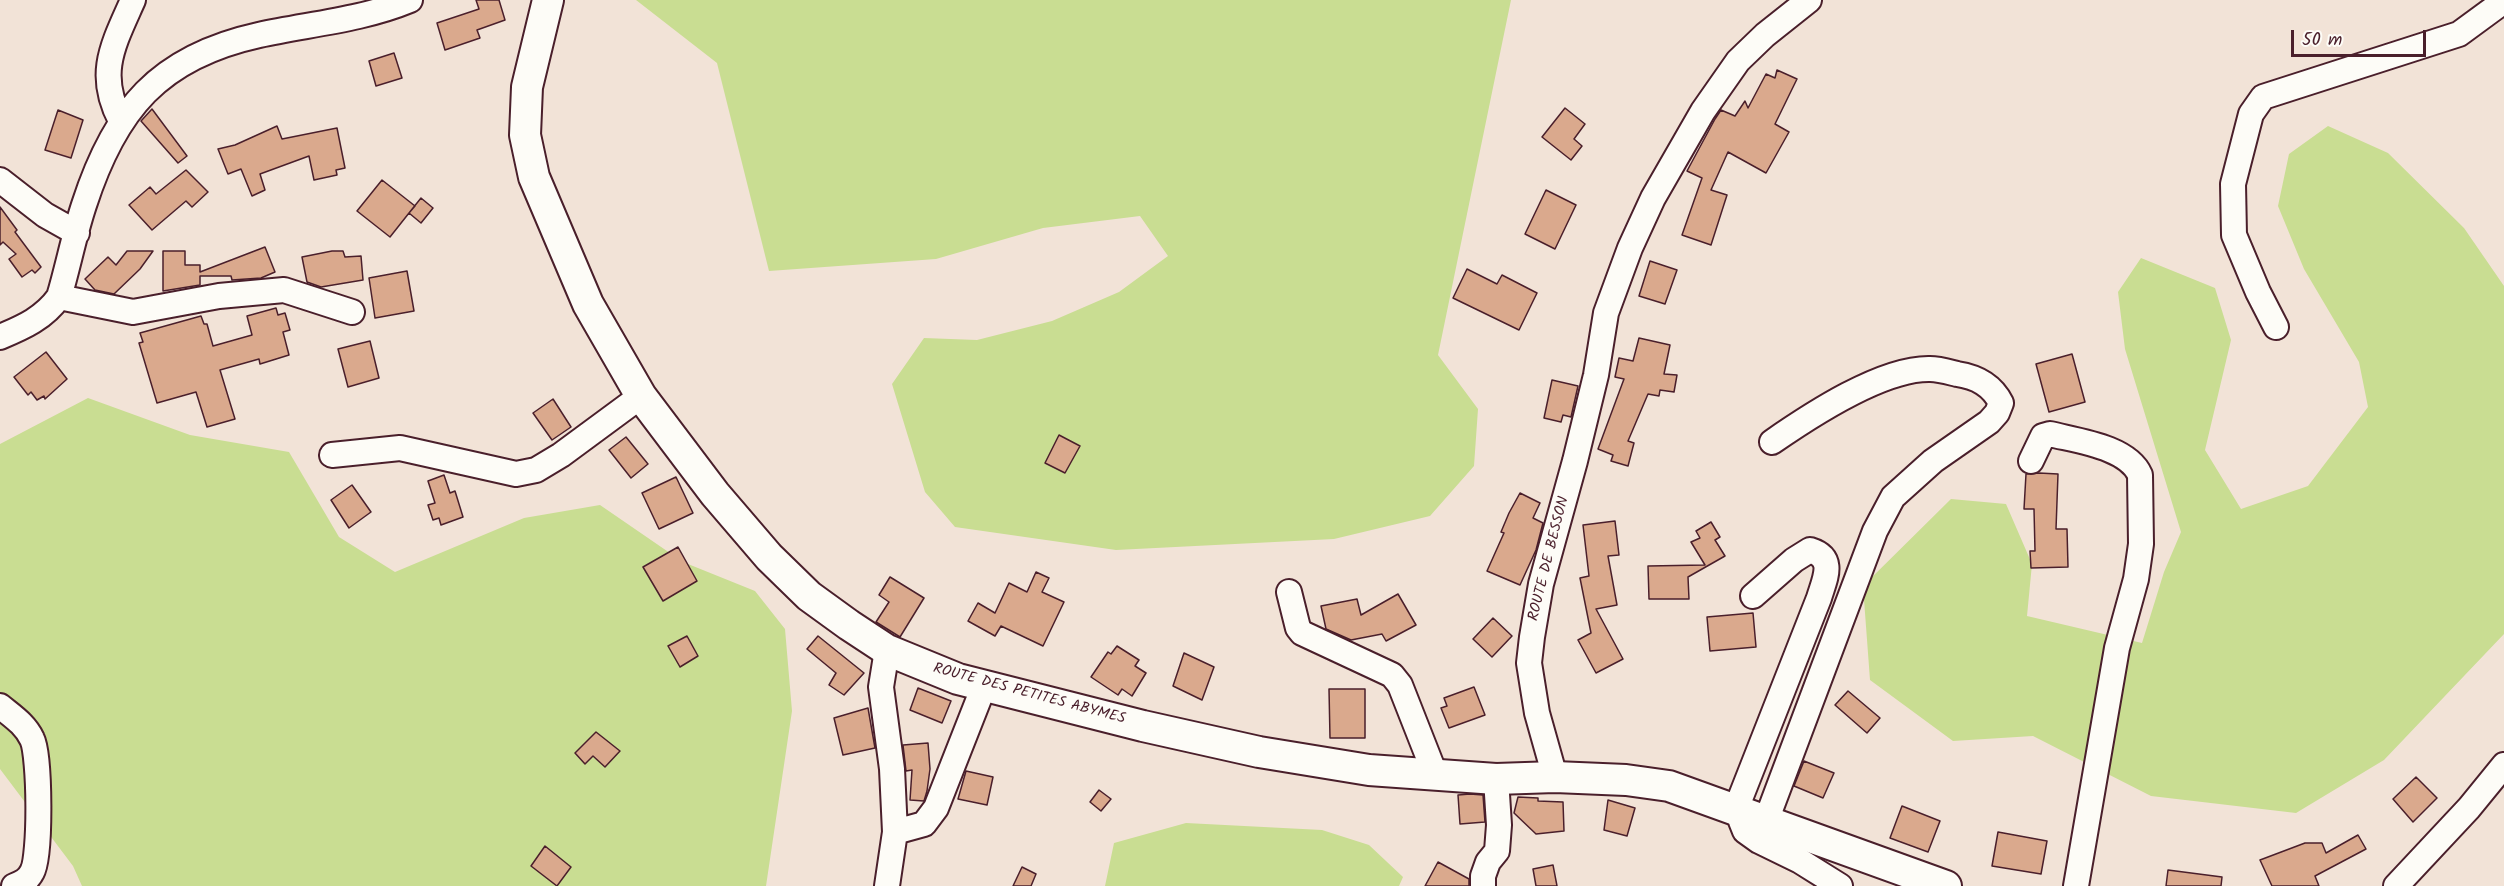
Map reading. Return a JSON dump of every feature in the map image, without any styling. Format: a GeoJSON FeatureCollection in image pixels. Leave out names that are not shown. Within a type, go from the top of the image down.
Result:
{"type":"FeatureCollection","features":[{"type":"Feature","properties":{"kind":"main road","name":"ROUTE DES PETITES ABYMES"},"geometry":{"type":"LineString","coordinates":[[548,0],[527,87],[525,135],[534,177],[588,304],[641,396],[715,494],[769,557],[809,596],[887,650],[921,665],[984,686],[1152,729],[1258,752],[1369,770],[1496,778],[1555,777]]}},
{"type":"Feature","properties":{"kind":"main road"},"geometry":{"type":"LineString","coordinates":[[1555,777],[1626,780],[1669,786],[1946,886]]}},
{"type":"Feature","properties":{"kind":"street"},"geometry":{"type":"LineString","coordinates":[[122,122],[111,102],[108,74],[114,44],[133,0]]}},
{"type":"Feature","properties":{"kind":"street"},"geometry":{"type":"LineString","coordinates":[[0,337],[33,323],[59,297],[84,205],[122,122],[158,79],[205,50],[262,34],[327,23],[410,0]]}},
{"type":"Feature","properties":{"kind":"street","name":"ROUTE DE BESSON"},"geometry":{"type":"LineString","coordinates":[[1555,777],[1537,713],[1530,663],[1532,637],[1540,584],[1575,461],[1596,375],[1606,313],[1630,248],[1653,198],[1703,111],[1738,62],[1765,35],[1809,0]]}},
{"type":"Feature","properties":{"kind":"street"},"geometry":{"type":"LineString","coordinates":[[2276,327],[2258,292],[2234,235],[2233,183],[2251,114],[2263,98],[2458,34],[2504,1]]}},
{"type":"Feature","properties":{"kind":"street"},"geometry":{"type":"LineString","coordinates":[[0,180],[45,215],[77,233]]}},
{"type":"Feature","properties":{"kind":"street"},"geometry":{"type":"LineString","coordinates":[[59,297],[133,312],[219,296],[284,290],[352,312]]}},
{"type":"Feature","properties":{"kind":"street"},"geometry":{"type":"LineString","coordinates":[[1772,442],[1827,404],[1902,372],[1930,369],[1971,376],[1994,389],[2001,403],[1997,413],[1989,422],[1933,460],[1893,497],[1875,531],[1750,815],[1741,821],[1745,831],[1759,841],[1820,872],[1840,886]]}},
{"type":"Feature","properties":{"kind":"street"},"geometry":{"type":"LineString","coordinates":[[332,454],[400,448],[516,474],[536,470],[561,455],[641,396]]}},
{"type":"Feature","properties":{"kind":"street"},"geometry":{"type":"LineString","coordinates":[[2031,461],[2043,436],[2050,434],[2121,453],[2137,466],[2140,475],[2139,556],[2136,579],[2117,648],[2076,886]]}},
{"type":"Feature","properties":{"kind":"street"},"geometry":{"type":"LineString","coordinates":[[1750,815],[1819,598],[1827,568],[1825,558],[1819,552],[1810,550],[1794,560],[1753,596]]}},
{"type":"Feature","properties":{"kind":"street"},"geometry":{"type":"LineString","coordinates":[[1290,591],[1298,628],[1302,633],[1392,675],[1400,685],[1435,774]]}},
{"type":"Feature","properties":{"kind":"street"},"geometry":{"type":"LineString","coordinates":[[887,650],[881,687],[892,770],[895,832],[887,886]]}},
{"type":"Feature","properties":{"kind":"street"},"geometry":{"type":"LineString","coordinates":[[895,832],[924,824],[936,808],[984,686]]}},
{"type":"Feature","properties":{"kind":"street"},"geometry":{"type":"LineString","coordinates":[[0,706],[23,725],[33,740],[36,759],[38,797],[36,862],[25,881],[14,886]]}},
{"type":"Feature","properties":{"kind":"street"},"geometry":{"type":"LineString","coordinates":[[2396,886],[2469,808],[2504,765]]}},
{"type":"Feature","properties":{"kind":"street"},"geometry":{"type":"LineString","coordinates":[[1483,886],[1483,876],[1488,862],[1497,851],[1499,825],[1496,778]]}},
{"type":"Feature","properties":{"kind":"green space"},"geometry":{"type":"Polygon","coordinates":[[[636,0],[1511,0],[1438,355],[1478,409],[1474,466],[1430,516],[1334,539],[1116,550],[955,527],[925,492],[892,384],[924,338],[977,340],[1052,321],[1119,292],[1168,256],[1140,216],[1043,228],[936,259],[769,271],[717,63],[636,0]]]}},
{"type":"Feature","properties":{"kind":"green space"},"geometry":{"type":"Polygon","coordinates":[[[2328,126],[2388,153],[2464,228],[2504,286],[2504,634],[2384,760],[2296,813],[2151,796],[2033,736],[1953,741],[1870,680],[1863,586],[1951,499],[2006,504],[2032,564],[2027,616],[2142,643],[2164,572],[2181,532],[2125,349],[2118,292],[2141,258],[2215,288],[2231,340],[2205,450],[2241,509],[2308,486],[2368,407],[2359,362],[2304,269],[2278,206],[2289,154],[2328,126]]]}},
{"type":"Feature","properties":{"kind":"green space"},"geometry":{"type":"Polygon","coordinates":[[[88,398],[190,435],[289,452],[339,537],[395,572],[524,518],[600,505],[683,562],[755,591],[785,629],[792,711],[766,886],[82,886],[73,866],[0,769],[0,444],[88,398]]]}},
{"type":"Feature","properties":{"kind":"green space"},"geometry":{"type":"Polygon","coordinates":[[[1186,823],[1322,830],[1369,845],[1403,877],[1399,886],[1105,886],[1114,843],[1186,823]]]}},
{"type":"Feature","properties":{"kind":"building"},"geometry":{"type":"Polygon","coordinates":[[[476,0],[499,0],[505,20],[477,30],[480,38],[445,50],[437,23],[479,9],[476,0]]]}},
{"type":"Feature","properties":{"kind":"building"},"geometry":{"type":"Polygon","coordinates":[[[394,53],[402,78],[376,86],[369,61],[394,53]]]}},
{"type":"Feature","properties":{"kind":"building"},"geometry":{"type":"Polygon","coordinates":[[[1777,70],[1797,79],[1775,124],[1789,132],[1766,173],[1728,152],[1711,190],[1727,195],[1711,245],[1682,235],[1702,178],[1687,171],[1715,119],[1721,110],[1735,116],[1745,101],[1748,108],[1766,74],[1775,78],[1777,70]]]}},
{"type":"Feature","properties":{"kind":"building"},"geometry":{"type":"Polygon","coordinates":[[[1565,108],[1585,124],[1574,139],[1582,146],[1571,160],[1542,137],[1565,108]]]}},
{"type":"Feature","properties":{"kind":"building"},"geometry":{"type":"Polygon","coordinates":[[[152,109],[187,156],[178,163],[141,121],[152,109]]]}},
{"type":"Feature","properties":{"kind":"building"},"geometry":{"type":"Polygon","coordinates":[[[58,110],[83,120],[71,158],[45,150],[58,110]]]}},
{"type":"Feature","properties":{"kind":"building"},"geometry":{"type":"Polygon","coordinates":[[[277,126],[282,139],[337,128],[345,168],[336,170],[337,175],[314,180],[309,156],[260,174],[265,190],[252,196],[241,169],[228,174],[218,149],[235,145],[277,126]]]}},
{"type":"Feature","properties":{"kind":"building"},"geometry":{"type":"Polygon","coordinates":[[[186,170],[208,192],[192,207],[186,201],[152,230],[129,205],[150,187],[156,194],[186,170]]]}},
{"type":"Feature","properties":{"kind":"building"},"geometry":{"type":"Polygon","coordinates":[[[382,180],[415,206],[421,198],[433,208],[421,223],[409,213],[390,237],[357,211],[382,180]]]}},
{"type":"Feature","properties":{"kind":"building"},"geometry":{"type":"Polygon","coordinates":[[[1546,190],[1576,205],[1555,249],[1525,234],[1546,190]]]}},
{"type":"Feature","properties":{"kind":"building"},"geometry":{"type":"Polygon","coordinates":[[[0,207],[41,267],[35,273],[32,270],[22,277],[9,259],[16,254],[3,242],[0,245],[0,207]]]}},
{"type":"Feature","properties":{"kind":"building"},"geometry":{"type":"Polygon","coordinates":[[[265,247],[275,272],[261,278],[232,280],[231,276],[200,276],[200,285],[163,291],[163,251],[185,251],[185,265],[200,265],[200,272],[265,247]]]}},
{"type":"Feature","properties":{"kind":"building"},"geometry":{"type":"Polygon","coordinates":[[[127,251],[153,251],[140,269],[114,294],[95,290],[85,279],[108,257],[116,265],[127,251]]]}},
{"type":"Feature","properties":{"kind":"building"},"geometry":{"type":"Polygon","coordinates":[[[343,251],[345,257],[361,256],[363,280],[321,287],[307,282],[302,257],[343,251]]]}},
{"type":"Feature","properties":{"kind":"building"},"geometry":{"type":"Polygon","coordinates":[[[1650,261],[1677,270],[1665,304],[1639,296],[1650,261]]]}},
{"type":"Feature","properties":{"kind":"building"},"geometry":{"type":"Polygon","coordinates":[[[1467,269],[1497,284],[1502,275],[1537,293],[1519,330],[1453,298],[1467,269]]]}},
{"type":"Feature","properties":{"kind":"building"},"geometry":{"type":"Polygon","coordinates":[[[407,271],[414,311],[375,318],[369,278],[407,271]]]}},
{"type":"Feature","properties":{"kind":"building"},"geometry":{"type":"Polygon","coordinates":[[[276,308],[278,315],[285,313],[290,330],[283,332],[289,355],[260,364],[259,359],[220,370],[235,419],[207,427],[196,392],[157,403],[139,343],[143,342],[140,333],[201,316],[204,324],[207,324],[213,346],[252,335],[247,316],[276,308]]]}},
{"type":"Feature","properties":{"kind":"building"},"geometry":{"type":"Polygon","coordinates":[[[1639,338],[1670,345],[1664,374],[1677,375],[1674,392],[1660,390],[1659,396],[1648,394],[1628,441],[1634,443],[1628,466],[1611,461],[1613,455],[1598,449],[1624,379],[1615,377],[1619,358],[1633,361],[1639,338]]]}},
{"type":"Feature","properties":{"kind":"building"},"geometry":{"type":"Polygon","coordinates":[[[370,341],[379,378],[348,387],[338,349],[370,341]]]}},
{"type":"Feature","properties":{"kind":"building"},"geometry":{"type":"Polygon","coordinates":[[[46,352],[67,379],[45,399],[44,396],[37,400],[31,392],[28,395],[14,377],[46,352]]]}},
{"type":"Feature","properties":{"kind":"building"},"geometry":{"type":"Polygon","coordinates":[[[2072,354],[2085,402],[2049,412],[2036,364],[2072,354]]]}},
{"type":"Feature","properties":{"kind":"building"},"geometry":{"type":"Polygon","coordinates":[[[1552,380],[1578,386],[1571,417],[1563,415],[1561,422],[1544,418],[1552,380]]]}},
{"type":"Feature","properties":{"kind":"building"},"geometry":{"type":"Polygon","coordinates":[[[553,399],[571,427],[552,440],[533,413],[553,399]]]}},
{"type":"Feature","properties":{"kind":"building"},"geometry":{"type":"Polygon","coordinates":[[[1059,435],[1080,446],[1065,473],[1045,463],[1059,435]]]}},
{"type":"Feature","properties":{"kind":"building"},"geometry":{"type":"Polygon","coordinates":[[[626,437],[648,464],[631,478],[609,450],[626,437]]]}},
{"type":"Feature","properties":{"kind":"building"},"geometry":{"type":"Polygon","coordinates":[[[2026,474],[2058,474],[2056,529],[2067,529],[2068,567],[2031,568],[2030,551],[2035,551],[2034,509],[2024,509],[2026,474]]]}},
{"type":"Feature","properties":{"kind":"building"},"geometry":{"type":"Polygon","coordinates":[[[444,475],[450,493],[455,491],[463,517],[441,525],[439,518],[433,520],[428,505],[435,503],[428,481],[444,475]]]}},
{"type":"Feature","properties":{"kind":"building"},"geometry":{"type":"Polygon","coordinates":[[[676,477],[693,513],[659,529],[642,493],[676,477]]]}},
{"type":"Feature","properties":{"kind":"building"},"geometry":{"type":"Polygon","coordinates":[[[352,485],[371,512],[349,528],[331,500],[352,485]]]}},
{"type":"Feature","properties":{"kind":"building"},"geometry":{"type":"Polygon","coordinates":[[[1520,493],[1540,503],[1533,518],[1543,523],[1536,550],[1520,585],[1487,571],[1504,533],[1501,532],[1509,513],[1520,493]]]}},
{"type":"Feature","properties":{"kind":"building"},"geometry":{"type":"Polygon","coordinates":[[[1615,521],[1619,555],[1608,556],[1617,605],[1596,609],[1623,659],[1596,673],[1578,640],[1591,633],[1580,578],[1589,576],[1583,525],[1615,521]]]}},
{"type":"Feature","properties":{"kind":"building"},"geometry":{"type":"Polygon","coordinates":[[[1711,522],[1720,537],[1715,540],[1725,556],[1688,577],[1689,599],[1649,599],[1648,566],[1705,565],[1691,542],[1700,538],[1696,531],[1711,522]]]}},
{"type":"Feature","properties":{"kind":"building"},"geometry":{"type":"Polygon","coordinates":[[[678,547],[697,581],[663,601],[643,567],[678,547]]]}},
{"type":"Feature","properties":{"kind":"building"},"geometry":{"type":"Polygon","coordinates":[[[1036,572],[1049,578],[1042,592],[1064,602],[1043,646],[1001,626],[995,636],[968,621],[978,603],[995,613],[1009,583],[1027,592],[1036,572]]]}},
{"type":"Feature","properties":{"kind":"building"},"geometry":{"type":"Polygon","coordinates":[[[890,577],[924,598],[900,637],[876,622],[889,602],[879,595],[890,577]]]}},
{"type":"Feature","properties":{"kind":"building"},"geometry":{"type":"Polygon","coordinates":[[[1398,594],[1416,625],[1386,641],[1382,634],[1351,640],[1326,629],[1321,606],[1357,599],[1361,615],[1398,594]]]}},
{"type":"Feature","properties":{"kind":"building"},"geometry":{"type":"Polygon","coordinates":[[[1753,613],[1756,647],[1710,651],[1707,617],[1753,613]]]}},
{"type":"Feature","properties":{"kind":"building"},"geometry":{"type":"Polygon","coordinates":[[[1493,618],[1512,636],[1492,657],[1473,639],[1493,618]]]}},
{"type":"Feature","properties":{"kind":"building"},"geometry":{"type":"Polygon","coordinates":[[[687,636],[698,656],[680,667],[668,646],[687,636]]]}},
{"type":"Feature","properties":{"kind":"building"},"geometry":{"type":"Polygon","coordinates":[[[818,636],[864,673],[844,695],[829,685],[836,673],[807,649],[818,636]]]}},
{"type":"Feature","properties":{"kind":"building"},"geometry":{"type":"Polygon","coordinates":[[[1117,646],[1139,660],[1135,666],[1146,673],[1132,696],[1122,689],[1118,695],[1091,677],[1108,652],[1111,654],[1117,646]]]}},
{"type":"Feature","properties":{"kind":"building"},"geometry":{"type":"Polygon","coordinates":[[[1184,653],[1214,667],[1202,700],[1173,686],[1184,653]]]}},
{"type":"Feature","properties":{"kind":"building"},"geometry":{"type":"Polygon","coordinates":[[[1474,687],[1485,715],[1449,728],[1441,708],[1447,706],[1444,698],[1474,687]]]}},
{"type":"Feature","properties":{"kind":"building"},"geometry":{"type":"Polygon","coordinates":[[[918,688],[951,701],[942,723],[910,710],[918,688]]]}},
{"type":"Feature","properties":{"kind":"building"},"geometry":{"type":"Polygon","coordinates":[[[1329,689],[1365,689],[1365,738],[1330,738],[1329,689]]]}},
{"type":"Feature","properties":{"kind":"building"},"geometry":{"type":"Polygon","coordinates":[[[1848,691],[1880,718],[1867,733],[1835,705],[1848,691]]]}},
{"type":"Feature","properties":{"kind":"building"},"geometry":{"type":"Polygon","coordinates":[[[868,708],[875,748],[843,755],[834,718],[868,708]]]}},
{"type":"Feature","properties":{"kind":"building"},"geometry":{"type":"Polygon","coordinates":[[[596,732],[620,751],[605,767],[593,756],[585,764],[575,753],[596,732]]]}},
{"type":"Feature","properties":{"kind":"building"},"geometry":{"type":"Polygon","coordinates":[[[928,743],[930,769],[924,801],[910,800],[912,770],[906,771],[903,745],[928,743]]]}},
{"type":"Feature","properties":{"kind":"building"},"geometry":{"type":"Polygon","coordinates":[[[1804,761],[1834,773],[1823,798],[1794,786],[1804,761]]]}},
{"type":"Feature","properties":{"kind":"building"},"geometry":{"type":"Polygon","coordinates":[[[966,771],[993,777],[987,805],[958,799],[966,771]]]}},
{"type":"Feature","properties":{"kind":"building"},"geometry":{"type":"Polygon","coordinates":[[[2416,777],[2437,798],[2413,822],[2393,799],[2416,777]]]}},
{"type":"Feature","properties":{"kind":"building"},"geometry":{"type":"Polygon","coordinates":[[[1099,790],[1111,799],[1101,811],[1090,802],[1099,790]]]}},
{"type":"Feature","properties":{"kind":"building"},"geometry":{"type":"Polygon","coordinates":[[[1458,795],[1483,795],[1485,822],[1460,824],[1458,795]]]}},
{"type":"Feature","properties":{"kind":"building"},"geometry":{"type":"Polygon","coordinates":[[[1518,797],[1563,802],[1564,831],[1536,834],[1514,813],[1518,797]]]}},
{"type":"Feature","properties":{"kind":"building"},"geometry":{"type":"Polygon","coordinates":[[[1608,800],[1635,808],[1627,836],[1604,830],[1608,800]]]}},
{"type":"Feature","properties":{"kind":"building"},"geometry":{"type":"Polygon","coordinates":[[[1902,806],[1940,821],[1928,852],[1890,838],[1902,806]]]}},
{"type":"Feature","properties":{"kind":"building"},"geometry":{"type":"Polygon","coordinates":[[[1998,832],[2047,841],[2041,874],[1992,866],[1998,832]]]}},
{"type":"Feature","properties":{"kind":"building"},"geometry":{"type":"Polygon","coordinates":[[[2358,835],[2366,849],[2315,876],[2319,886],[2272,886],[2260,860],[2305,843],[2322,843],[2326,853],[2358,835]]]}},
{"type":"Feature","properties":{"kind":"building"},"geometry":{"type":"Polygon","coordinates":[[[545,846],[571,867],[557,886],[531,866],[545,846]]]}},
{"type":"Feature","properties":{"kind":"building"},"geometry":{"type":"Polygon","coordinates":[[[1438,862],[1469,879],[1469,886],[1425,886],[1438,862]]]}},
{"type":"Feature","properties":{"kind":"building"},"geometry":{"type":"Polygon","coordinates":[[[1553,865],[1557,886],[1536,886],[1533,869],[1553,865]]]}},
{"type":"Feature","properties":{"kind":"building"},"geometry":{"type":"Polygon","coordinates":[[[1022,867],[1036,874],[1031,886],[1013,886],[1022,867]]]}},
{"type":"Feature","properties":{"kind":"building"},"geometry":{"type":"Polygon","coordinates":[[[2168,870],[2222,877],[2221,886],[2166,886],[2168,870]]]}}]}
